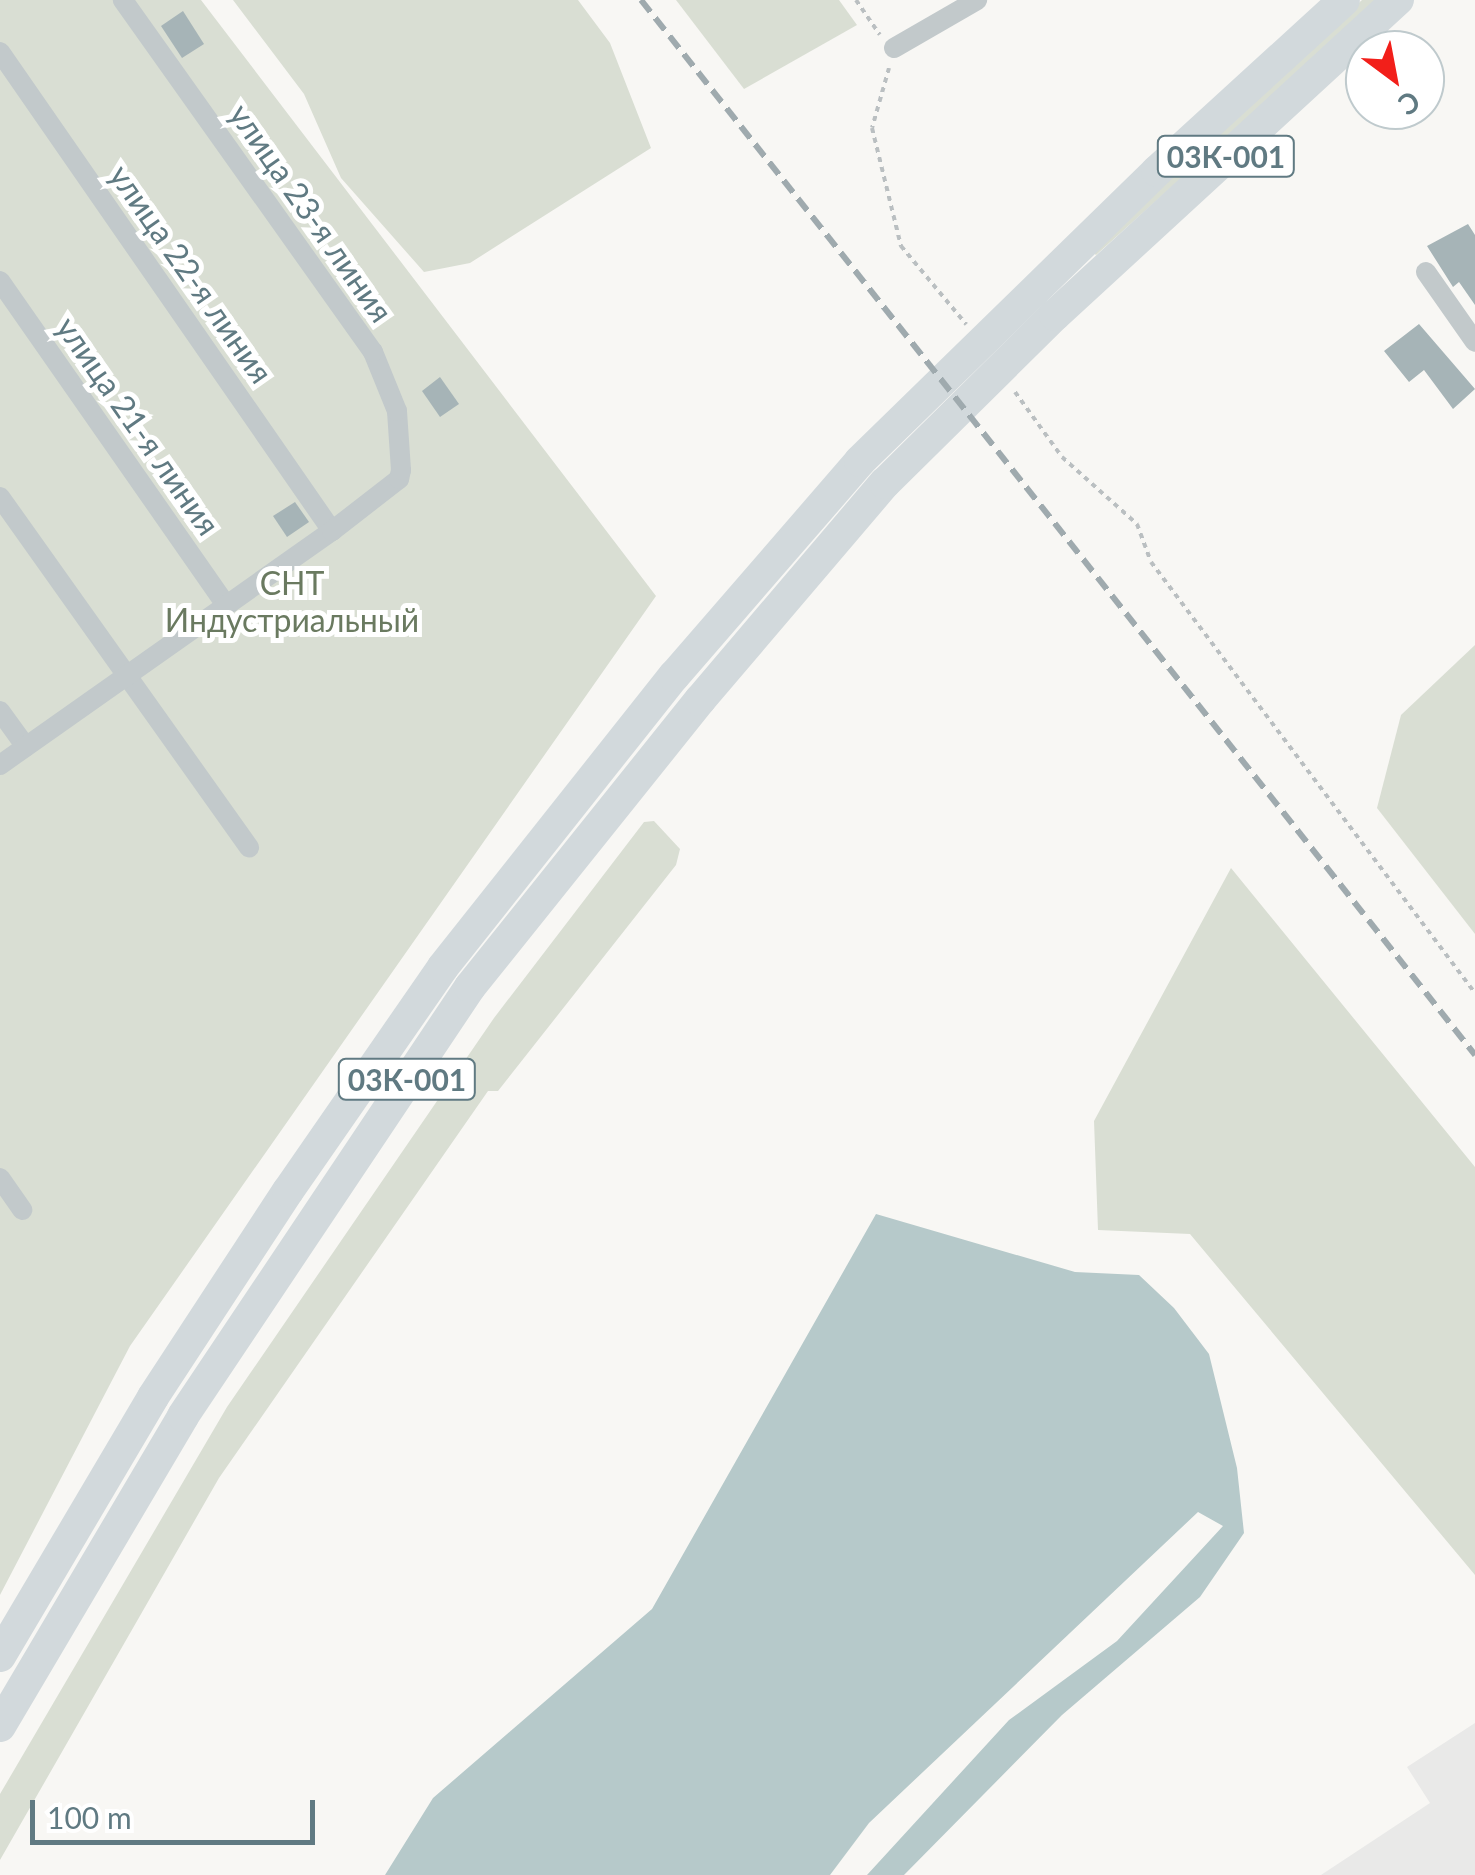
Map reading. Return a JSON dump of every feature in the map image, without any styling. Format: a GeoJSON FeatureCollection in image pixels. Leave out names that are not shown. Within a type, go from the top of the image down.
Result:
{"type":"FeatureCollection","features":[{"type":"Feature","properties":{"kind":"main road","name":"03К-001"},"geometry":{"type":"LineString","coordinates":[[0,1656],[153,1396],[443,967],[674,676],[860,460],[1030,292],[1344,0]]}},
{"type":"Feature","properties":{"kind":"main road","name":"03К-001"},"geometry":{"type":"LineString","coordinates":[[0,1726],[182,1416],[470,987],[810,566],[1055,314],[1398,0]]}},
{"type":"Feature","properties":{"kind":"street","name":"улица 23-я линия"},"geometry":{"type":"LineString","coordinates":[[123,0],[373,352],[398,410],[399,479],[332,531]]}},
{"type":"Feature","properties":{"kind":"street"},"geometry":{"type":"LineString","coordinates":[[894,48],[977,0]]}},
{"type":"Feature","properties":{"kind":"street","name":"улица 22-я линия"},"geometry":{"type":"LineString","coordinates":[[0,52],[332,531]]}},
{"type":"Feature","properties":{"kind":"street"},"geometry":{"type":"LineString","coordinates":[[1426,272],[1475,342]]}},
{"type":"Feature","properties":{"kind":"street","name":"улица 21-я линия"},"geometry":{"type":"LineString","coordinates":[[0,281],[226,605]]}},
{"type":"Feature","properties":{"kind":"street"},"geometry":{"type":"LineString","coordinates":[[0,498],[249,848]]}},
{"type":"Feature","properties":{"kind":"street"},"geometry":{"type":"LineString","coordinates":[[0,765],[332,531]]}},
{"type":"Feature","properties":{"kind":"street"},"geometry":{"type":"LineString","coordinates":[[0,711],[26,747]]}},
{"type":"Feature","properties":{"kind":"street"},"geometry":{"type":"LineString","coordinates":[[0,1178],[22,1210]]}},
{"type":"Feature","properties":{"kind":"path"},"geometry":{"type":"LineString","coordinates":[[856,0],[894,48],[872,128],[900,246],[974,335]]}},
{"type":"Feature","properties":{"kind":"path"},"geometry":{"type":"LineString","coordinates":[[1005,378],[1062,457],[1136,524],[1151,562],[1475,993]]}},
{"type":"Feature","properties":{"kind":"shaded area"},"geometry":{"type":"Polygon","coordinates":[[[876,1214],[1075,1272],[1139,1275],[1174,1308],[1209,1354],[1237,1468],[1244,1533],[1200,1597],[1062,1715],[904,1875],[867,1875],[1009,1720],[1117,1641],[1223,1526],[1198,1512],[869,1823],[830,1875],[385,1875],[433,1798],[652,1609],[876,1214]]]}},
{"type":"Feature","properties":{"kind":"shaded area"},"geometry":{"type":"Polygon","coordinates":[[[1475,1723],[1475,1875],[1321,1875],[1430,1803],[1407,1767],[1475,1723]]]}},
{"type":"Feature","properties":{"kind":"green space","name":"СНТ Индустриальный"},"geometry":{"type":"Polygon","coordinates":[[[0,0],[201,0],[656,596],[130,1346],[0,1595],[0,0]]]}},
{"type":"Feature","properties":{"kind":"green space"},"geometry":{"type":"Polygon","coordinates":[[[233,0],[578,0],[610,43],[651,148],[470,263],[424,272],[341,178],[304,94],[233,0]]]}},
{"type":"Feature","properties":{"kind":"green space"},"geometry":{"type":"Polygon","coordinates":[[[676,0],[839,0],[857,25],[744,89],[676,0]]]}},
{"type":"Feature","properties":{"kind":"green space"},"geometry":{"type":"Polygon","coordinates":[[[1362,0],[1379,0],[1096,255],[1089,249],[1362,0]]]}},
{"type":"Feature","properties":{"kind":"green space"},"geometry":{"type":"Polygon","coordinates":[[[1475,645],[1475,934],[1377,808],[1401,715],[1475,645]]]}},
{"type":"Feature","properties":{"kind":"green space"},"geometry":{"type":"Polygon","coordinates":[[[654,821],[680,849],[676,865],[498,1091],[488,1091],[219,1478],[0,1860],[0,1794],[227,1407],[494,1018],[644,822],[654,821]]]}},
{"type":"Feature","properties":{"kind":"green space"},"geometry":{"type":"Polygon","coordinates":[[[1231,868],[1475,1167],[1475,1575],[1190,1234],[1098,1230],[1094,1121],[1231,868]]]}},
{"type":"Feature","properties":{"kind":"building"},"geometry":{"type":"Polygon","coordinates":[[[183,11],[204,44],[182,58],[161,26],[183,11]]]}},
{"type":"Feature","properties":{"kind":"building"},"geometry":{"type":"Polygon","coordinates":[[[1468,224],[1475,235],[1475,305],[1459,282],[1453,287],[1427,246],[1468,224]]]}},
{"type":"Feature","properties":{"kind":"building"},"geometry":{"type":"Polygon","coordinates":[[[1419,324],[1475,389],[1453,409],[1424,370],[1409,382],[1384,351],[1419,324]]]}},
{"type":"Feature","properties":{"kind":"building"},"geometry":{"type":"Polygon","coordinates":[[[440,377],[459,404],[440,417],[422,391],[440,377]]]}},
{"type":"Feature","properties":{"kind":"building"},"geometry":{"type":"Polygon","coordinates":[[[295,502],[309,522],[287,537],[273,516],[295,502]]]}},
{"type":"Feature","properties":{"kind":"railway"},"geometry":{"type":"LineString","coordinates":[[641,0],[1475,1055]]}}]}
